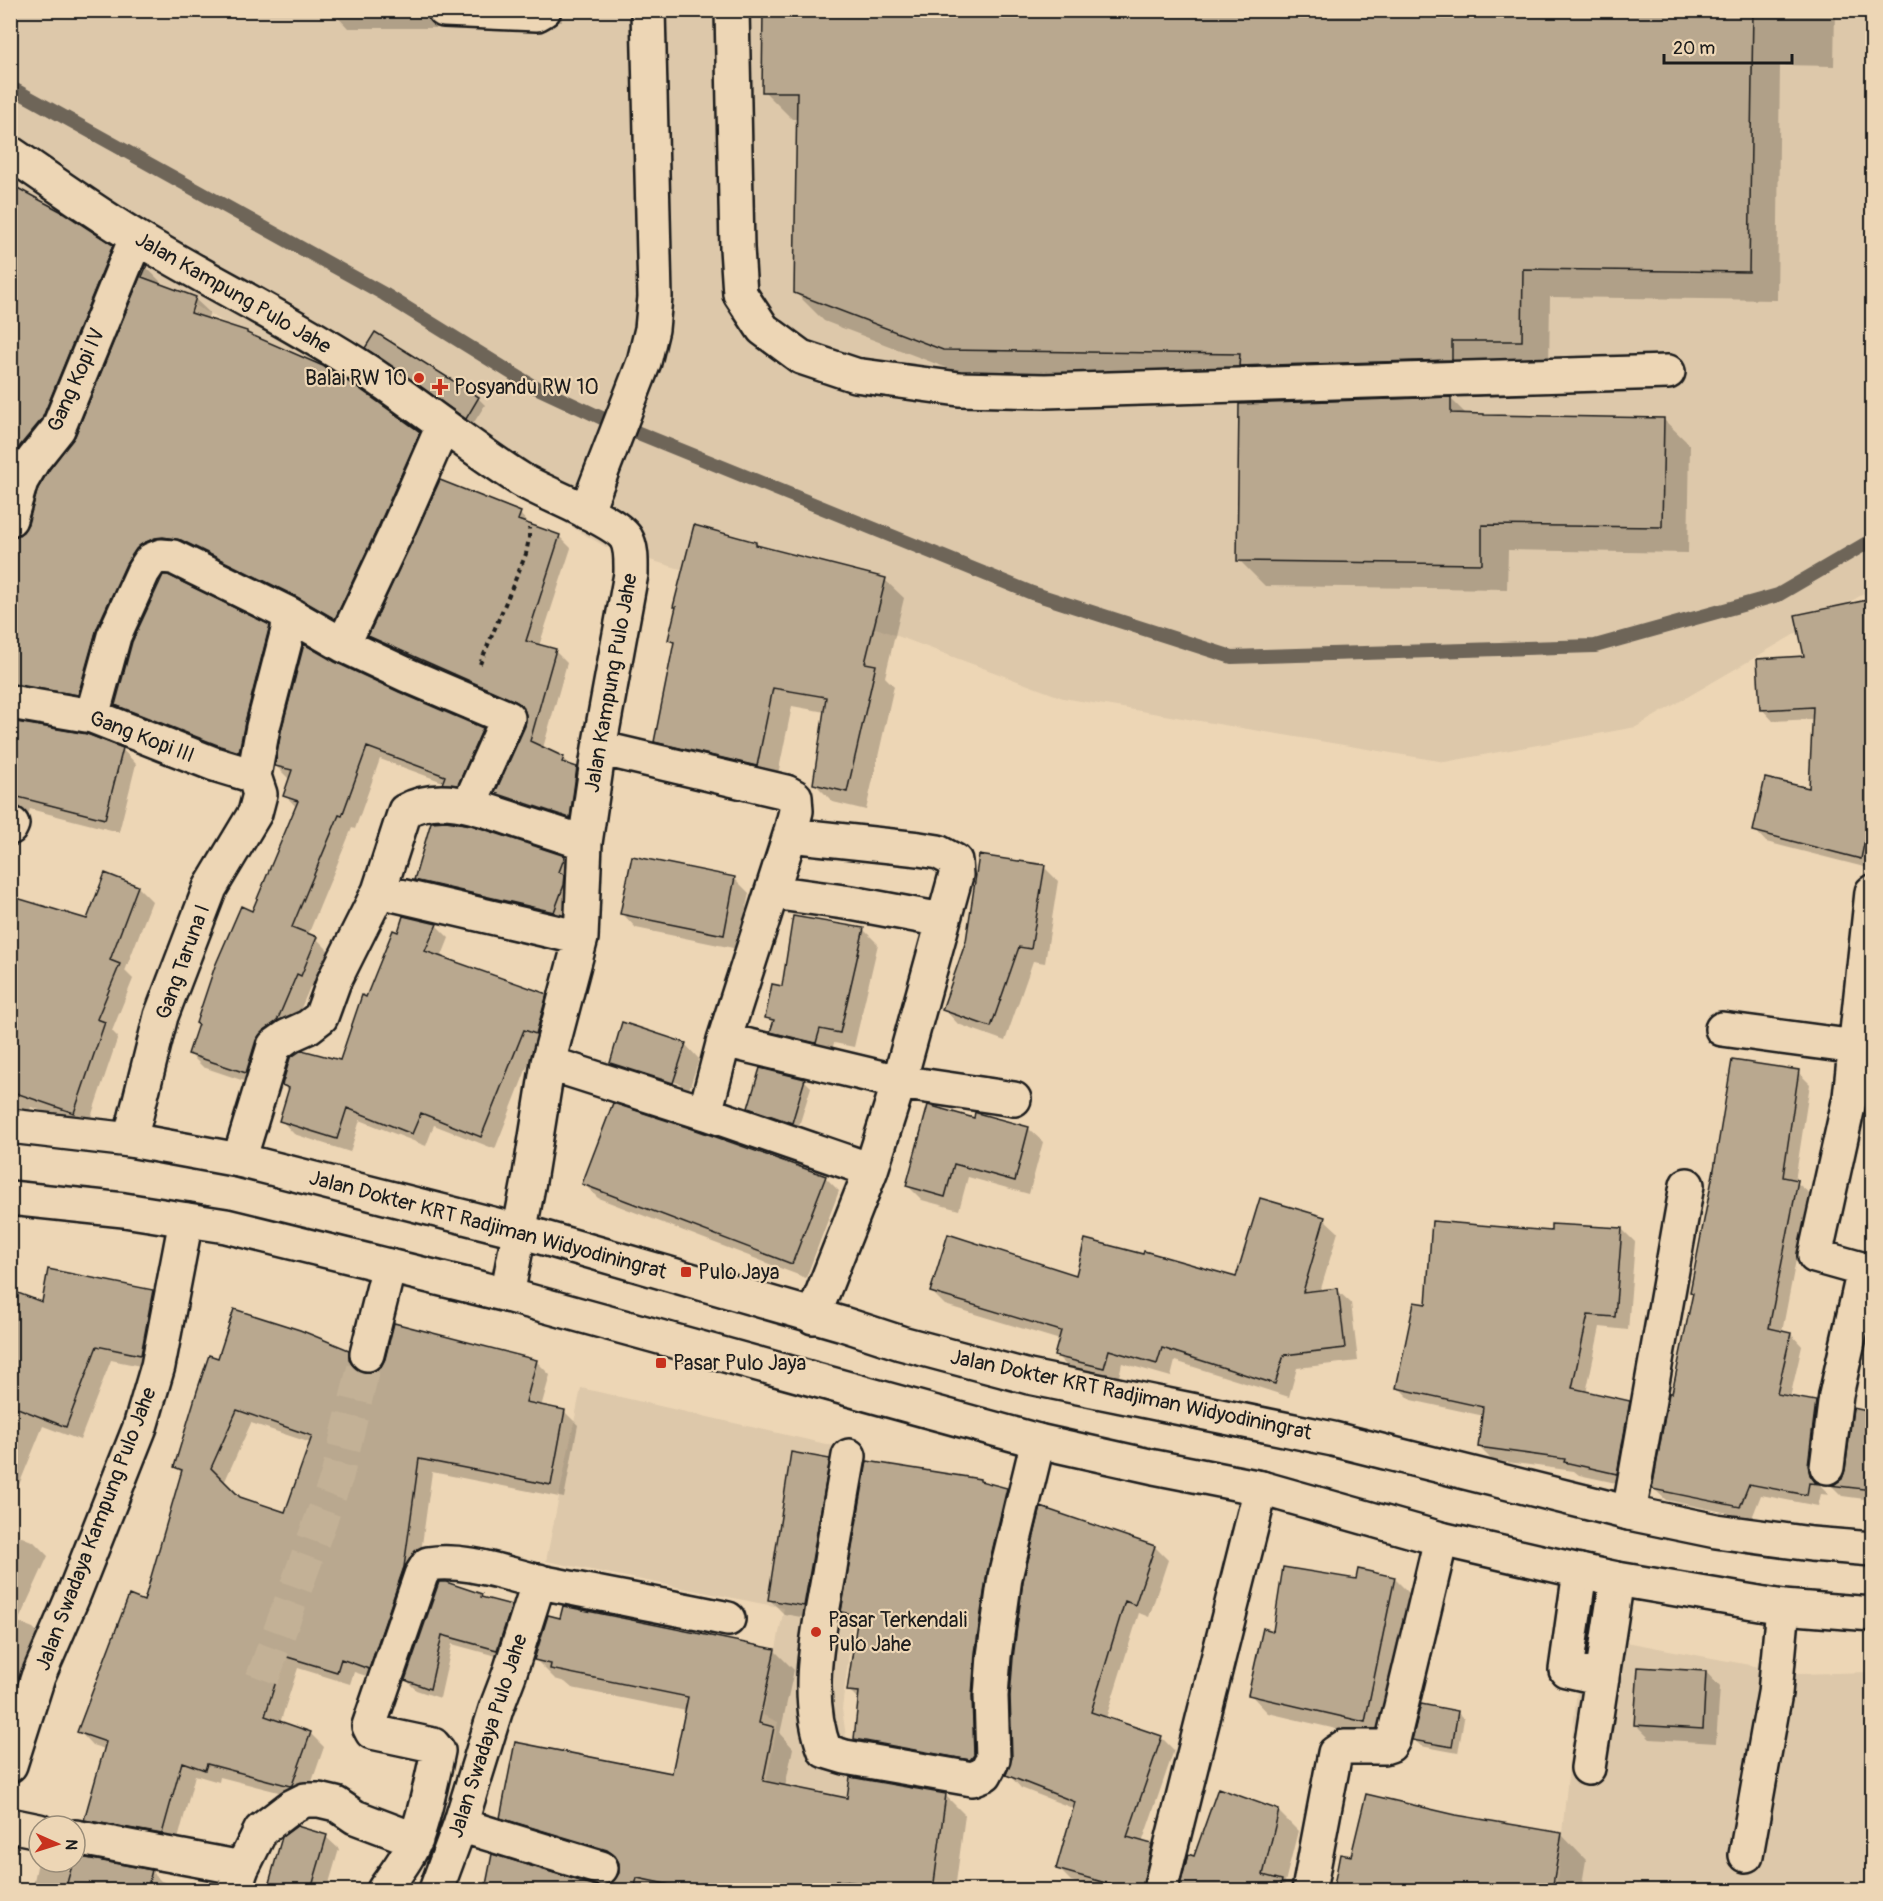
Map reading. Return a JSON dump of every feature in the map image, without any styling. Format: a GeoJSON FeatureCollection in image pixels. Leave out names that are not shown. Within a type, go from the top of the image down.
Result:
{"type":"FeatureCollection","features":[{"type":"Feature","properties":{"kind":"street"},"geometry":{"type":"LineString","coordinates":[[444,10],[537,14],[544,10]]}},
{"type":"Feature","properties":{"kind":"street"},"geometry":{"type":"LineString","coordinates":[[586,512],[644,362],[652,329],[655,297],[648,10]]}},
{"type":"Feature","properties":{"kind":"street"},"geometry":{"type":"LineString","coordinates":[[732,10],[737,248],[741,294],[763,328],[801,357],[855,375],[959,389],[1045,391],[1668,372]]}},
{"type":"Feature","properties":{"kind":"street","name":"Jalan Kampung Pulo Jahe"},"geometry":{"type":"LineString","coordinates":[[10,153],[136,238],[280,318],[368,372],[522,480],[586,512],[611,526],[626,538],[631,555],[631,574],[599,748],[585,843],[581,938],[548,1063],[507,1295]]}},
{"type":"Feature","properties":{"kind":"street","name":"Gang Kopi IV"},"geometry":{"type":"LineString","coordinates":[[10,519],[21,481],[34,459],[58,429],[136,238]]}},
{"type":"Feature","properties":{"kind":"street"},"geometry":{"type":"LineString","coordinates":[[343,645],[443,426]]}},
{"type":"Feature","properties":{"kind":"street"},"geometry":{"type":"LineString","coordinates":[[92,716],[114,636],[143,572],[151,560],[161,556],[173,557],[289,614],[343,645],[508,718],[469,805]]}},
{"type":"Feature","properties":{"kind":"street","name":"Gang Taruna I"},"geometry":{"type":"LineString","coordinates":[[130,1140],[161,1016],[210,888],[255,813],[263,727],[288,630],[289,614]]}},
{"type":"Feature","properties":{"kind":"street","name":"Gang Kopi III"},"geometry":{"type":"LineString","coordinates":[[10,702],[92,716],[214,764],[257,785]]}},
{"type":"Feature","properties":{"kind":"street"},"geometry":{"type":"LineString","coordinates":[[599,748],[786,792],[795,797],[796,810],[790,835],[724,1040],[705,1113]]}},
{"type":"Feature","properties":{"kind":"street"},"geometry":{"type":"LineString","coordinates":[[239,1160],[274,1046],[288,1036],[308,1028],[321,1017],[334,981],[379,891],[405,811],[416,805],[431,802],[469,805],[585,843]]}},
{"type":"Feature","properties":{"kind":"street"},"geometry":{"type":"LineString","coordinates":[[790,835],[938,852],[955,861],[956,875],[899,1082],[871,1170],[813,1317]]}},
{"type":"Feature","properties":{"kind":"street"},"geometry":{"type":"LineString","coordinates":[[379,891],[581,938]]}},
{"type":"Feature","properties":{"kind":"street"},"geometry":{"type":"LineString","coordinates":[[772,892],[851,903],[942,920]]}},
{"type":"Feature","properties":{"kind":"street"},"geometry":{"type":"LineString","coordinates":[[1827,1467],[1836,1395],[1868,1271],[1815,1256],[1850,1097],[1872,892]]}},
{"type":"Feature","properties":{"kind":"street"},"geometry":{"type":"LineString","coordinates":[[1722,1029],[1856,1047]]}},
{"type":"Feature","properties":{"kind":"street"},"geometry":{"type":"LineString","coordinates":[[724,1040],[899,1082],[1014,1099]]}},
{"type":"Feature","properties":{"kind":"street"},"geometry":{"type":"LineString","coordinates":[[548,1063],[705,1113],[871,1170]]}},
{"type":"Feature","properties":{"kind":"street","name":"Jalan Dokter KRT Radjiman Widyodiningrat"},"geometry":{"type":"LineString","coordinates":[[10,1126],[130,1140],[239,1160],[520,1231],[813,1317],[1029,1377],[1333,1439],[1629,1513],[1716,1531],[1811,1544],[1872,1549]]}},
{"type":"Feature","properties":{"kind":"street"},"geometry":{"type":"LineString","coordinates":[[1629,1513],[1687,1185]]}},
{"type":"Feature","properties":{"kind":"street"},"geometry":{"type":"LineString","coordinates":[[10,1198],[124,1210],[226,1226],[507,1295],[1038,1441],[1261,1488],[1441,1539],[1580,1571],[1783,1607],[1872,1614]]}},
{"type":"Feature","properties":{"kind":"street","name":"Jalan Swadaya Kampung Pulo Jahe"},"geometry":{"type":"LineString","coordinates":[[11,1759],[38,1677],[73,1596],[140,1427],[158,1366],[186,1220]]}},
{"type":"Feature","properties":{"kind":"street"},"geometry":{"type":"LineString","coordinates":[[367,1354],[388,1266]]}},
{"type":"Feature","properties":{"kind":"street"},"geometry":{"type":"LineString","coordinates":[[849,1456],[817,1636],[814,1696],[819,1735],[825,1750],[845,1757],[972,1779],[985,1774],[993,1759],[991,1696],[1005,1578],[1038,1441]]}},
{"type":"Feature","properties":{"kind":"street"},"geometry":{"type":"LineString","coordinates":[[1160,1890],[1261,1488]]}},
{"type":"Feature","properties":{"kind":"street"},"geometry":{"type":"LineString","coordinates":[[1310,1890],[1335,1753],[1344,1747],[1384,1747],[1390,1745],[1393,1740],[1441,1539]]}},
{"type":"Feature","properties":{"kind":"street"},"geometry":{"type":"LineString","coordinates":[[384,1890],[416,1840],[438,1751],[433,1745],[372,1732],[369,1726],[421,1575],[428,1563],[442,1561],[475,1566],[728,1619]]}},
{"type":"Feature","properties":{"kind":"street"},"geometry":{"type":"LineString","coordinates":[[1580,1571],[1566,1670],[1602,1678]]}},
{"type":"Feature","properties":{"kind":"street"},"geometry":{"type":"LineString","coordinates":[[1588,1768],[1617,1579]]}},
{"type":"Feature","properties":{"kind":"street","name":"Jalan Swadaya Pulo Jahe"},"geometry":{"type":"LineString","coordinates":[[436,1890],[460,1825],[539,1581]]}},
{"type":"Feature","properties":{"kind":"street"},"geometry":{"type":"LineString","coordinates":[[1746,1855],[1774,1693],[1783,1607]]}},
{"type":"Feature","properties":{"kind":"street"},"geometry":{"type":"LineString","coordinates":[[87,1840],[238,1879],[261,1830],[291,1807],[305,1800],[336,1804],[355,1817],[416,1840]]}},
{"type":"Feature","properties":{"kind":"street"},"geometry":{"type":"LineString","coordinates":[[10,1825],[27,1829]]}},
{"type":"Feature","properties":{"kind":"street"},"geometry":{"type":"LineString","coordinates":[[460,1825],[602,1868]]}},
{"type":"Feature","properties":{"kind":"path"},"geometry":{"type":"LineString","coordinates":[[465,699],[497,628],[526,554],[529,538],[522,480]]}},
{"type":"Feature","properties":{"kind":"shaded area"},"geometry":{"type":"Polygon","coordinates":[[[11,11],[1872,11],[1872,589],[1636,727],[1445,762],[1063,698],[860,622],[606,547],[11,197],[11,11]]]}},
{"type":"Feature","properties":{"kind":"shaded area","name":"Pasar Terkendali Pulo Jahe"},"geometry":{"type":"Polygon","coordinates":[[[581,1388],[852,1450],[824,1613],[853,1621],[842,1709],[855,1799],[839,1890],[745,1890],[778,1722],[763,1715],[784,1608],[546,1561],[581,1388]]]}},
{"type":"Feature","properties":{"kind":"shaded area"},"geometry":{"type":"Polygon","coordinates":[[[1583,1634],[1798,1674],[1872,1672],[1872,1890],[1556,1890],[1583,1634]]]}},
{"type":"Feature","properties":{"kind":"building"},"geometry":{"type":"Polygon","coordinates":[[[763,10],[1753,10],[1749,272],[1523,269],[1522,341],[1452,341],[1452,360],[1239,366],[1240,354],[943,350],[794,293],[797,92],[762,92],[763,10]]]}},
{"type":"Feature","properties":{"kind":"building"},"geometry":{"type":"Polygon","coordinates":[[[10,184],[64,213],[113,245],[42,419],[10,462],[10,184]]]}},
{"type":"Feature","properties":{"kind":"building"},"geometry":{"type":"Polygon","coordinates":[[[145,265],[147,265],[142,277],[196,297],[191,313],[247,331],[247,333],[323,366],[420,432],[335,619],[297,597],[181,540],[155,538],[136,549],[126,564],[97,628],[78,695],[10,684],[10,537],[23,532],[28,524],[38,488],[75,436],[145,265]]]}},
{"type":"Feature","properties":{"kind":"building","name":"Balai RW 10"},"geometry":{"type":"Polygon","coordinates":[[[375,332],[479,397],[466,419],[365,348],[375,332]]]}},
{"type":"Feature","properties":{"kind":"building"},"geometry":{"type":"Polygon","coordinates":[[[1451,397],[1451,413],[1664,418],[1662,527],[1482,525],[1482,564],[1237,561],[1239,404],[1451,397]]]}},
{"type":"Feature","properties":{"kind":"building"},"geometry":{"type":"Polygon","coordinates":[[[440,480],[521,512],[518,520],[560,535],[526,641],[556,649],[530,741],[564,757],[562,762],[577,767],[570,818],[495,793],[525,726],[526,715],[523,706],[368,636],[440,480]]]}},
{"type":"Feature","properties":{"kind":"building"},"geometry":{"type":"Polygon","coordinates":[[[694,525],[756,542],[756,545],[886,578],[865,663],[876,665],[847,792],[813,784],[826,697],[773,688],[757,766],[654,742],[674,642],[668,640],[676,607],[673,607],[694,525]]]}},
{"type":"Feature","properties":{"kind":"building"},"geometry":{"type":"Polygon","coordinates":[[[163,575],[168,575],[270,625],[239,752],[115,705],[132,642],[163,575]]]}},
{"type":"Feature","properties":{"kind":"building"},"geometry":{"type":"Polygon","coordinates":[[[1872,599],[1872,804],[1861,859],[1753,831],[1765,778],[1809,788],[1813,707],[1760,710],[1757,659],[1804,656],[1795,615],[1872,599]]]}},
{"type":"Feature","properties":{"kind":"building"},"geometry":{"type":"Polygon","coordinates":[[[304,644],[335,662],[483,728],[458,785],[442,784],[445,776],[367,747],[342,816],[339,815],[292,927],[317,937],[301,976],[297,974],[277,1021],[263,1031],[256,1040],[246,1073],[188,1054],[215,966],[241,906],[252,911],[298,801],[283,796],[292,770],[275,766],[281,731],[304,644]]]}},
{"type":"Feature","properties":{"kind":"building"},"geometry":{"type":"Polygon","coordinates":[[[10,721],[87,734],[123,748],[105,819],[10,795],[10,721]]]}},
{"type":"Feature","properties":{"kind":"building"},"geometry":{"type":"Polygon","coordinates":[[[446,821],[471,825],[565,856],[559,872],[565,875],[564,885],[554,912],[414,880],[431,822],[446,821]]]}},
{"type":"Feature","properties":{"kind":"building"},"geometry":{"type":"Polygon","coordinates":[[[979,855],[1045,865],[1031,949],[1019,947],[991,1027],[942,1010],[966,941],[979,855]]]}},
{"type":"Feature","properties":{"kind":"building"},"geometry":{"type":"Polygon","coordinates":[[[632,856],[735,877],[724,935],[620,914],[632,856]]]}},
{"type":"Feature","properties":{"kind":"building"},"geometry":{"type":"Polygon","coordinates":[[[105,873],[138,886],[110,960],[120,964],[97,1019],[105,1022],[74,1113],[10,1091],[10,896],[87,919],[105,873]]]}},
{"type":"Feature","properties":{"kind":"building"},"geometry":{"type":"Polygon","coordinates":[[[403,916],[437,924],[425,951],[547,994],[536,1034],[524,1030],[481,1137],[421,1113],[412,1134],[347,1108],[337,1139],[279,1121],[289,1088],[282,1085],[290,1058],[302,1050],[340,1060],[362,995],[366,997],[393,930],[398,932],[403,916]]]}},
{"type":"Feature","properties":{"kind":"building"},"geometry":{"type":"Polygon","coordinates":[[[793,916],[864,928],[840,1033],[820,1029],[816,1043],[770,1032],[774,1020],[765,1018],[772,984],[782,986],[793,916]]]}},
{"type":"Feature","properties":{"kind":"building"},"geometry":{"type":"Polygon","coordinates":[[[622,1022],[686,1043],[673,1083],[610,1063],[622,1022]]]}},
{"type":"Feature","properties":{"kind":"building"},"geometry":{"type":"Polygon","coordinates":[[[1732,1060],[1799,1070],[1783,1177],[1798,1180],[1769,1328],[1791,1333],[1777,1394],[1816,1401],[1808,1465],[1810,1475],[1815,1482],[1821,1484],[1809,1483],[1807,1495],[1749,1484],[1740,1507],[1652,1489],[1669,1393],[1672,1393],[1693,1293],[1690,1292],[1732,1060]]]}},
{"type":"Feature","properties":{"kind":"building"},"geometry":{"type":"Polygon","coordinates":[[[760,1068],[805,1079],[792,1123],[748,1108],[760,1068]]]}},
{"type":"Feature","properties":{"kind":"building"},"geometry":{"type":"Polygon","coordinates":[[[613,1103],[826,1176],[792,1264],[582,1184],[613,1103]]]}},
{"type":"Feature","properties":{"kind":"building"},"geometry":{"type":"Polygon","coordinates":[[[928,1105],[974,1118],[975,1112],[1029,1127],[1015,1181],[954,1164],[945,1197],[906,1186],[928,1105]]]}},
{"type":"Feature","properties":{"kind":"building"},"geometry":{"type":"Polygon","coordinates":[[[1260,1198],[1325,1217],[1303,1292],[1338,1288],[1345,1348],[1284,1355],[1275,1384],[1162,1348],[1157,1364],[1109,1350],[1104,1368],[1054,1356],[1061,1331],[930,1292],[948,1234],[1076,1275],[1085,1239],[1143,1254],[1144,1251],[1236,1277],[1260,1198]]]}},
{"type":"Feature","properties":{"kind":"building"},"geometry":{"type":"Polygon","coordinates":[[[1432,1221],[1551,1231],[1551,1224],[1622,1228],[1615,1317],[1588,1315],[1572,1388],[1630,1401],[1617,1474],[1564,1462],[1565,1459],[1478,1447],[1483,1407],[1396,1388],[1414,1302],[1426,1304],[1432,1221]]]}},
{"type":"Feature","properties":{"kind":"building"},"geometry":{"type":"Polygon","coordinates":[[[48,1269],[153,1290],[141,1355],[97,1346],[66,1427],[10,1405],[10,1290],[42,1302],[48,1269]]]}},
{"type":"Feature","properties":{"kind":"building"},"geometry":{"type":"Polygon","coordinates":[[[234,1309],[300,1330],[349,1350],[349,1360],[354,1367],[363,1372],[373,1372],[381,1367],[385,1359],[394,1323],[537,1360],[526,1402],[565,1410],[551,1485],[419,1459],[404,1567],[369,1669],[341,1659],[337,1672],[284,1656],[265,1716],[311,1732],[292,1785],[207,1764],[205,1770],[182,1762],[162,1834],[87,1821],[86,1814],[106,1742],[77,1732],[129,1595],[144,1601],[182,1470],[174,1467],[209,1355],[218,1358],[234,1309]],[[237,1410],[211,1468],[240,1497],[285,1512],[312,1436],[237,1410]]]}},
{"type":"Feature","properties":{"kind":"building"},"geometry":{"type":"Polygon","coordinates":[[[1853,1408],[1872,1412],[1872,1490],[1829,1485],[1842,1479],[1845,1470],[1853,1408]]]}},
{"type":"Feature","properties":{"kind":"building"},"geometry":{"type":"Polygon","coordinates":[[[791,1452],[830,1459],[804,1606],[768,1600],[791,1452]]]}},
{"type":"Feature","properties":{"kind":"building"},"geometry":{"type":"Polygon","coordinates":[[[867,1461],[980,1479],[980,1481],[1007,1488],[987,1573],[975,1653],[972,1696],[974,1755],[970,1760],[854,1739],[859,1692],[847,1691],[858,1615],[841,1612],[867,1461]]]}},
{"type":"Feature","properties":{"kind":"building"},"geometry":{"type":"Polygon","coordinates":[[[1041,1507],[1155,1546],[1135,1605],[1125,1601],[1091,1712],[1162,1736],[1127,1837],[1152,1844],[1142,1890],[1131,1890],[1056,1869],[1075,1802],[1006,1775],[1012,1758],[1010,1696],[1023,1581],[1041,1507]]]}},
{"type":"Feature","properties":{"kind":"building"},"geometry":{"type":"Polygon","coordinates":[[[1283,1567],[1356,1579],[1358,1569],[1395,1577],[1365,1722],[1248,1695],[1263,1628],[1273,1631],[1283,1567]]]}},
{"type":"Feature","properties":{"kind":"building"},"geometry":{"type":"Polygon","coordinates":[[[439,1582],[446,1582],[482,1594],[481,1597],[512,1605],[497,1650],[442,1635],[430,1689],[405,1680],[439,1582]]]}},
{"type":"Feature","properties":{"kind":"building"},"geometry":{"type":"Polygon","coordinates":[[[563,1606],[775,1649],[759,1723],[774,1727],[763,1781],[847,1798],[850,1777],[946,1794],[933,1890],[912,1890],[836,1880],[834,1890],[694,1890],[637,1878],[634,1890],[485,1890],[492,1854],[596,1886],[605,1886],[613,1882],[619,1873],[619,1863],[615,1856],[607,1850],[500,1818],[515,1742],[672,1773],[688,1697],[550,1669],[551,1664],[534,1660],[548,1615],[560,1618],[563,1606]]]}},
{"type":"Feature","properties":{"kind":"building"},"geometry":{"type":"Polygon","coordinates":[[[1638,1667],[1706,1671],[1703,1729],[1634,1725],[1638,1667]]]}},
{"type":"Feature","properties":{"kind":"building"},"geometry":{"type":"Polygon","coordinates":[[[1421,1704],[1458,1711],[1452,1747],[1412,1740],[1421,1704]]]}},
{"type":"Feature","properties":{"kind":"building"},"geometry":{"type":"Polygon","coordinates":[[[1218,1788],[1279,1810],[1263,1875],[1282,1880],[1280,1890],[1179,1890],[1188,1854],[1194,1856],[1218,1788]]]}},
{"type":"Feature","properties":{"kind":"building"},"geometry":{"type":"Polygon","coordinates":[[[1366,1794],[1456,1815],[1562,1833],[1552,1890],[1333,1890],[1340,1854],[1351,1856],[1366,1794]]]}},
{"type":"Feature","properties":{"kind":"building"},"geometry":{"type":"Polygon","coordinates":[[[297,1826],[327,1835],[311,1890],[267,1890],[282,1837],[297,1826]]]}},
{"type":"Feature","properties":{"kind":"building"},"geometry":{"type":"Polygon","coordinates":[[[87,1858],[152,1870],[147,1890],[65,1890],[70,1874],[87,1874],[87,1858]]]}},
{"type":"Feature","properties":{"kind":"waterway"},"geometry":{"type":"LineString","coordinates":[[10,87],[384,294],[531,385],[604,419],[1032,593],[1232,657],[1595,646],[1778,595],[1872,540]]}},
{"type":"Feature","properties":{"kind":"tunnel"},"geometry":{"type":"LineString","coordinates":[[262,1679],[337,1476],[367,1354]]}},
{"type":"Feature","properties":{"kind":"place","name":"Balai RW 10"},"geometry":{"type":"Point","coordinates":[419,378]}},
{"type":"Feature","properties":{"kind":"place","name":"Posyandu RW 10"},"geometry":{"type":"Point","coordinates":[440,387]}},
{"type":"Feature","properties":{"kind":"place","name":"Pulo Jaya"},"geometry":{"type":"Point","coordinates":[686,1272]}},
{"type":"Feature","properties":{"kind":"place","name":"Pasar Pulo Jaya"},"geometry":{"type":"Point","coordinates":[661,1363]}},
{"type":"Feature","properties":{"kind":"place","name":"Pasar Terkendali Pulo Jahe"},"geometry":{"type":"Point","coordinates":[816,1632]}}]}
